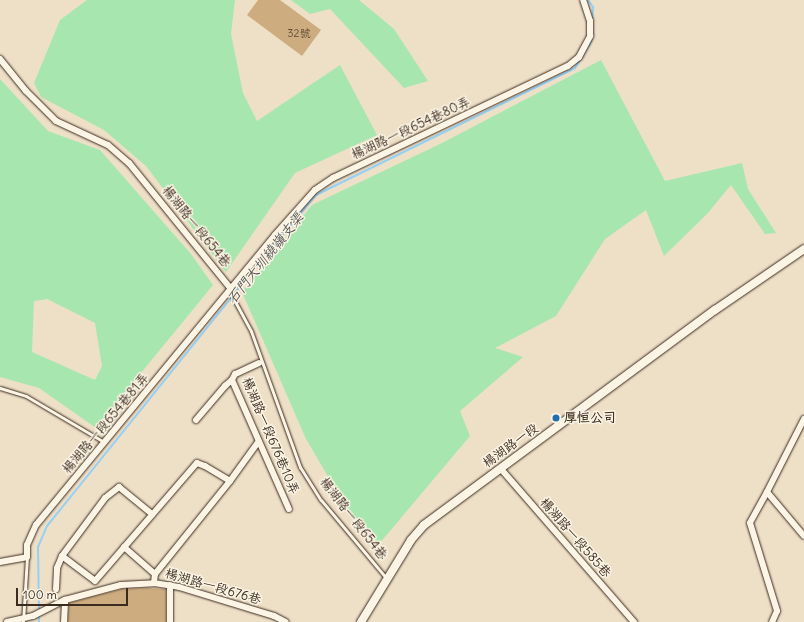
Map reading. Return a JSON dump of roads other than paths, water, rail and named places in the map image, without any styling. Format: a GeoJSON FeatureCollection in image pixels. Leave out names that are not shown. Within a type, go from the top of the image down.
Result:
{"type":"FeatureCollection","features":[{"type":"Feature","properties":{"kind":"street","name":"楊湖路一段654巷80弄"},"geometry":{"type":"LineString","coordinates":[[231,292],[315,190],[333,178],[568,66],[579,57],[590,36],[590,21],[583,0]]}},
{"type":"Feature","properties":{"kind":"street","name":"楊湖路一段654巷"},"geometry":{"type":"LineString","coordinates":[[0,60],[26,90],[56,120],[108,145],[129,163],[231,292]]}},
{"type":"Feature","properties":{"kind":"street","name":"楊湖路一段"},"geometry":{"type":"LineString","coordinates":[[361,622],[411,540],[424,525],[715,310],[804,249]]}},
{"type":"Feature","properties":{"kind":"street","name":"楊湖路一段654巷81弄"},"geometry":{"type":"LineString","coordinates":[[27,557],[27,545],[36,525],[231,292]]}},
{"type":"Feature","properties":{"kind":"street","name":"楊湖路一段676巷10弄"},"geometry":{"type":"LineString","coordinates":[[259,363],[235,374],[232,380],[289,509]]}},
{"type":"Feature","properties":{"kind":"street"},"geometry":{"type":"LineString","coordinates":[[196,420],[232,380]]}},
{"type":"Feature","properties":{"kind":"street"},"geometry":{"type":"LineString","coordinates":[[772,622],[777,611],[750,523],[804,419]]}},
{"type":"Feature","properties":{"kind":"street"},"geometry":{"type":"LineString","coordinates":[[154,583],[155,574],[259,441]]}},
{"type":"Feature","properties":{"kind":"street"},"geometry":{"type":"LineString","coordinates":[[62,556],[95,581],[197,463],[230,480]]}},
{"type":"Feature","properties":{"kind":"street","name":"楊湖路一段585巷"},"geometry":{"type":"LineString","coordinates":[[501,469],[634,622]]}},
{"type":"Feature","properties":{"kind":"street"},"geometry":{"type":"LineString","coordinates":[[56,589],[57,568],[62,556],[105,498],[119,487],[152,514]]}},
{"type":"Feature","properties":{"kind":"street"},"geometry":{"type":"LineString","coordinates":[[767,492],[804,536]]}},
{"type":"Feature","properties":{"kind":"street"},"geometry":{"type":"LineString","coordinates":[[124,548],[155,574]]}},
{"type":"Feature","properties":{"kind":"street"},"geometry":{"type":"LineString","coordinates":[[0,562],[27,557]]}},
{"type":"Feature","properties":{"kind":"street","name":"楊湖路一段676巷"},"geometry":{"type":"LineString","coordinates":[[23,620],[65,600],[120,585],[154,583],[170,585],[274,616],[286,622]]}},
{"type":"Feature","properties":{"kind":"street"},"geometry":{"type":"LineString","coordinates":[[170,585],[170,622]]}},
{"type":"Feature","properties":{"kind":"street"},"geometry":{"type":"LineString","coordinates":[[64,622],[65,600]]}},
{"type":"Feature","properties":{"kind":"street"},"geometry":{"type":"LineString","coordinates":[[7,622],[23,620]]}},
{"type":"Feature","properties":{"kind":"lane","name":"楊湖路一段654巷"},"geometry":{"type":"LineString","coordinates":[[231,292],[251,331],[300,467],[321,500],[387,579]]}},
{"type":"Feature","properties":{"kind":"lane"},"geometry":{"type":"LineString","coordinates":[[0,388],[26,396],[105,443]]}},
{"type":"Feature","properties":{"kind":"lane"},"geometry":{"type":"LineString","coordinates":[[23,620],[27,557]]}},
{"type":"Feature","properties":{"kind":"waterway","name":"石門大圳繞嶺支渠"},"geometry":{"type":"LineString","coordinates":[[588,0],[593,7],[592,21]]}},
{"type":"Feature","properties":{"kind":"waterway","name":"石門大圳繞嶺支渠"},"geometry":{"type":"LineString","coordinates":[[39,611],[38,547],[47,526],[316,195],[575,68],[592,38]]}},
{"type":"Feature","properties":{"kind":"waterway","name":"石門大圳繞嶺支渠"},"geometry":{"type":"LineString","coordinates":[[39,616],[39,622]]}},
{"type":"Feature","properties":{"kind":"place","name":"厚恒公司"},"geometry":{"type":"Point","coordinates":[556,418]}}]}
